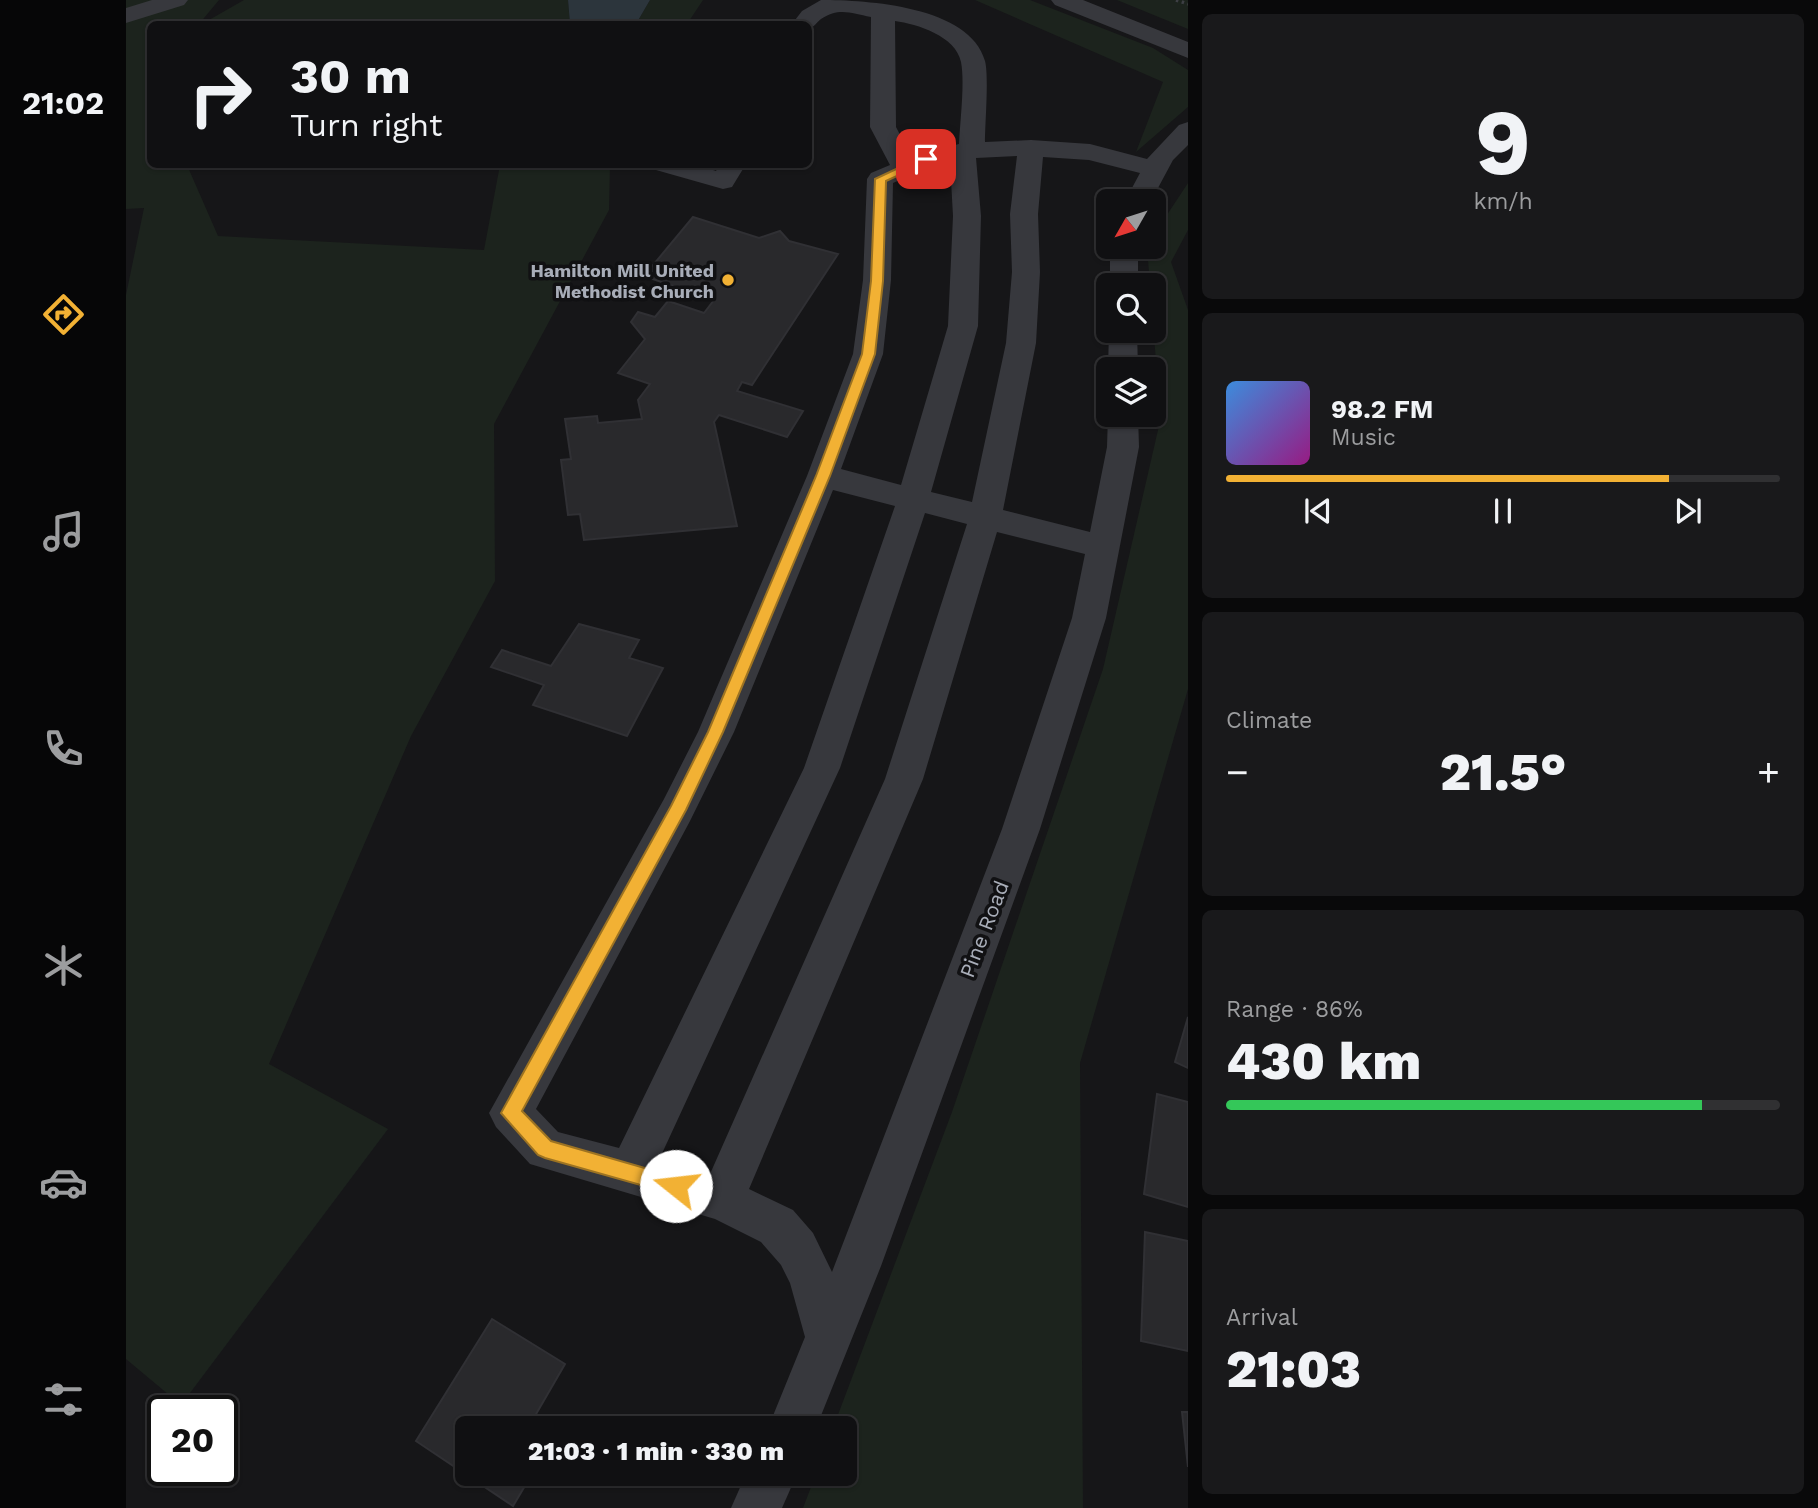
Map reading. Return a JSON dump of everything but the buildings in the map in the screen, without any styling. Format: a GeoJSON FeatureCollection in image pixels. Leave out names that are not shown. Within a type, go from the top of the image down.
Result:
{"type":"FeatureCollection","features":[{"type":"Feature","properties":{"kind":"street"},"geometry":{"type":"LineString","coordinates":[[126,16],[176,0]]}},
{"type":"Feature","properties":{"kind":"street"},"geometry":{"type":"LineString","coordinates":[[1063,0],[1188,51]]}},
{"type":"Feature","properties":{"kind":"street"},"geometry":{"type":"LineString","coordinates":[[630,1173],[822,768],[913,500],[963,326],[967,151],[973,61],[963,42],[937,25],[883,11],[833,3],[806,21]]}},
{"type":"Feature","properties":{"kind":"street"},"geometry":{"type":"LineString","coordinates":[[883,11],[883,127],[905,168]]}},
{"type":"Feature","properties":{"kind":"street"},"geometry":{"type":"LineString","coordinates":[[1144,189],[1162,156],[1188,130]]}},
{"type":"Feature","properties":{"kind":"street"},"geometry":{"type":"LineString","coordinates":[[722,1199],[904,779],[985,519],[1021,343],[1026,272],[1024,214],[1031,148]]}},
{"type":"Feature","properties":{"kind":"street"},"geometry":{"type":"LineString","coordinates":[[829,1337],[811,1276],[797,1249],[777,1226],[722,1199],[545,1149],[511,1113],[699,766],[823,476],[868,354],[878,268],[880,179],[926,159],[967,151],[1031,148],[1090,152],[1155,169]]}},
{"type":"Feature","properties":{"kind":"street"},"geometry":{"type":"LineString","coordinates":[[679,168],[723,181],[731,168]]}},
{"type":"Feature","properties":{"kind":"street","name":"Pine Road"},"geometry":{"type":"LineString","coordinates":[[798,1416],[1021,830],[1089,618],[1123,447],[1123,427]]}},
{"type":"Feature","properties":{"kind":"street"},"geometry":{"type":"LineString","coordinates":[[823,476],[1103,547]]}},
{"type":"Feature","properties":{"kind":"street"},"geometry":{"type":"LineString","coordinates":[[755,1508],[766,1486]]}},
{"type":"Feature","properties":{"kind":"path"},"geometry":{"type":"LineString","coordinates":[[1176,0],[1188,5]]}},
{"type":"Feature","properties":{"kind":"shaded area"},"geometry":{"type":"Polygon","coordinates":[[[126,0],[219,0],[202,21],[147,21],[147,168],[188,168],[218,236],[484,250],[499,168],[610,168],[609,210],[494,424],[495,581],[411,736],[269,1064],[388,1129],[188,1395],[169,1395],[126,1359],[126,295],[144,208],[126,209],[126,0]]]}},
{"type":"Feature","properties":{"kind":"shaded area"},"geometry":{"type":"Polygon","coordinates":[[[244,0],[568,0],[570,21],[207,21],[244,0]]]}},
{"type":"Feature","properties":{"kind":"shaded area"},"geometry":{"type":"Polygon","coordinates":[[[568,0],[650,0],[638,21],[570,21],[568,0]]]}},
{"type":"Feature","properties":{"kind":"shaded area"},"geometry":{"type":"Polygon","coordinates":[[[650,0],[703,0],[689,21],[638,21],[650,0]]]}},
{"type":"Feature","properties":{"kind":"shaded area"},"geometry":{"type":"Polygon","coordinates":[[[975,0],[1030,0],[1153,48],[1188,70],[1188,107],[1136,152],[1163,82],[975,0]]]}},
{"type":"Feature","properties":{"kind":"shaded area"},"geometry":{"type":"Polygon","coordinates":[[[1117,0],[1188,0],[1188,29],[1117,0]]]}},
{"type":"Feature","properties":{"kind":"shaded area"},"geometry":{"type":"Polygon","coordinates":[[[1188,183],[1188,230],[1171,262],[1188,310],[1188,689],[1080,1063],[1083,1508],[803,1508],[811,1486],[857,1486],[857,1416],[838,1416],[952,1112],[1103,669],[1159,427],[1166,427],[1166,357],[1156,357],[1154,343],[1166,343],[1166,273],[1149,273],[1148,259],[1166,259],[1166,216],[1188,183]]]}},
{"type":"Feature","properties":{"kind":"place","name":"Hamilton Mill United Methodist Church"},"geometry":{"type":"Point","coordinates":[728,280]}},
{"type":"Feature","properties":{"kind":"route"},"geometry":{"type":"LineString","coordinates":[[676,1186],[545,1149],[511,1113],[677,810],[716,732],[823,476],[868,354],[877,281],[880,179],[926,159]]}}]}
